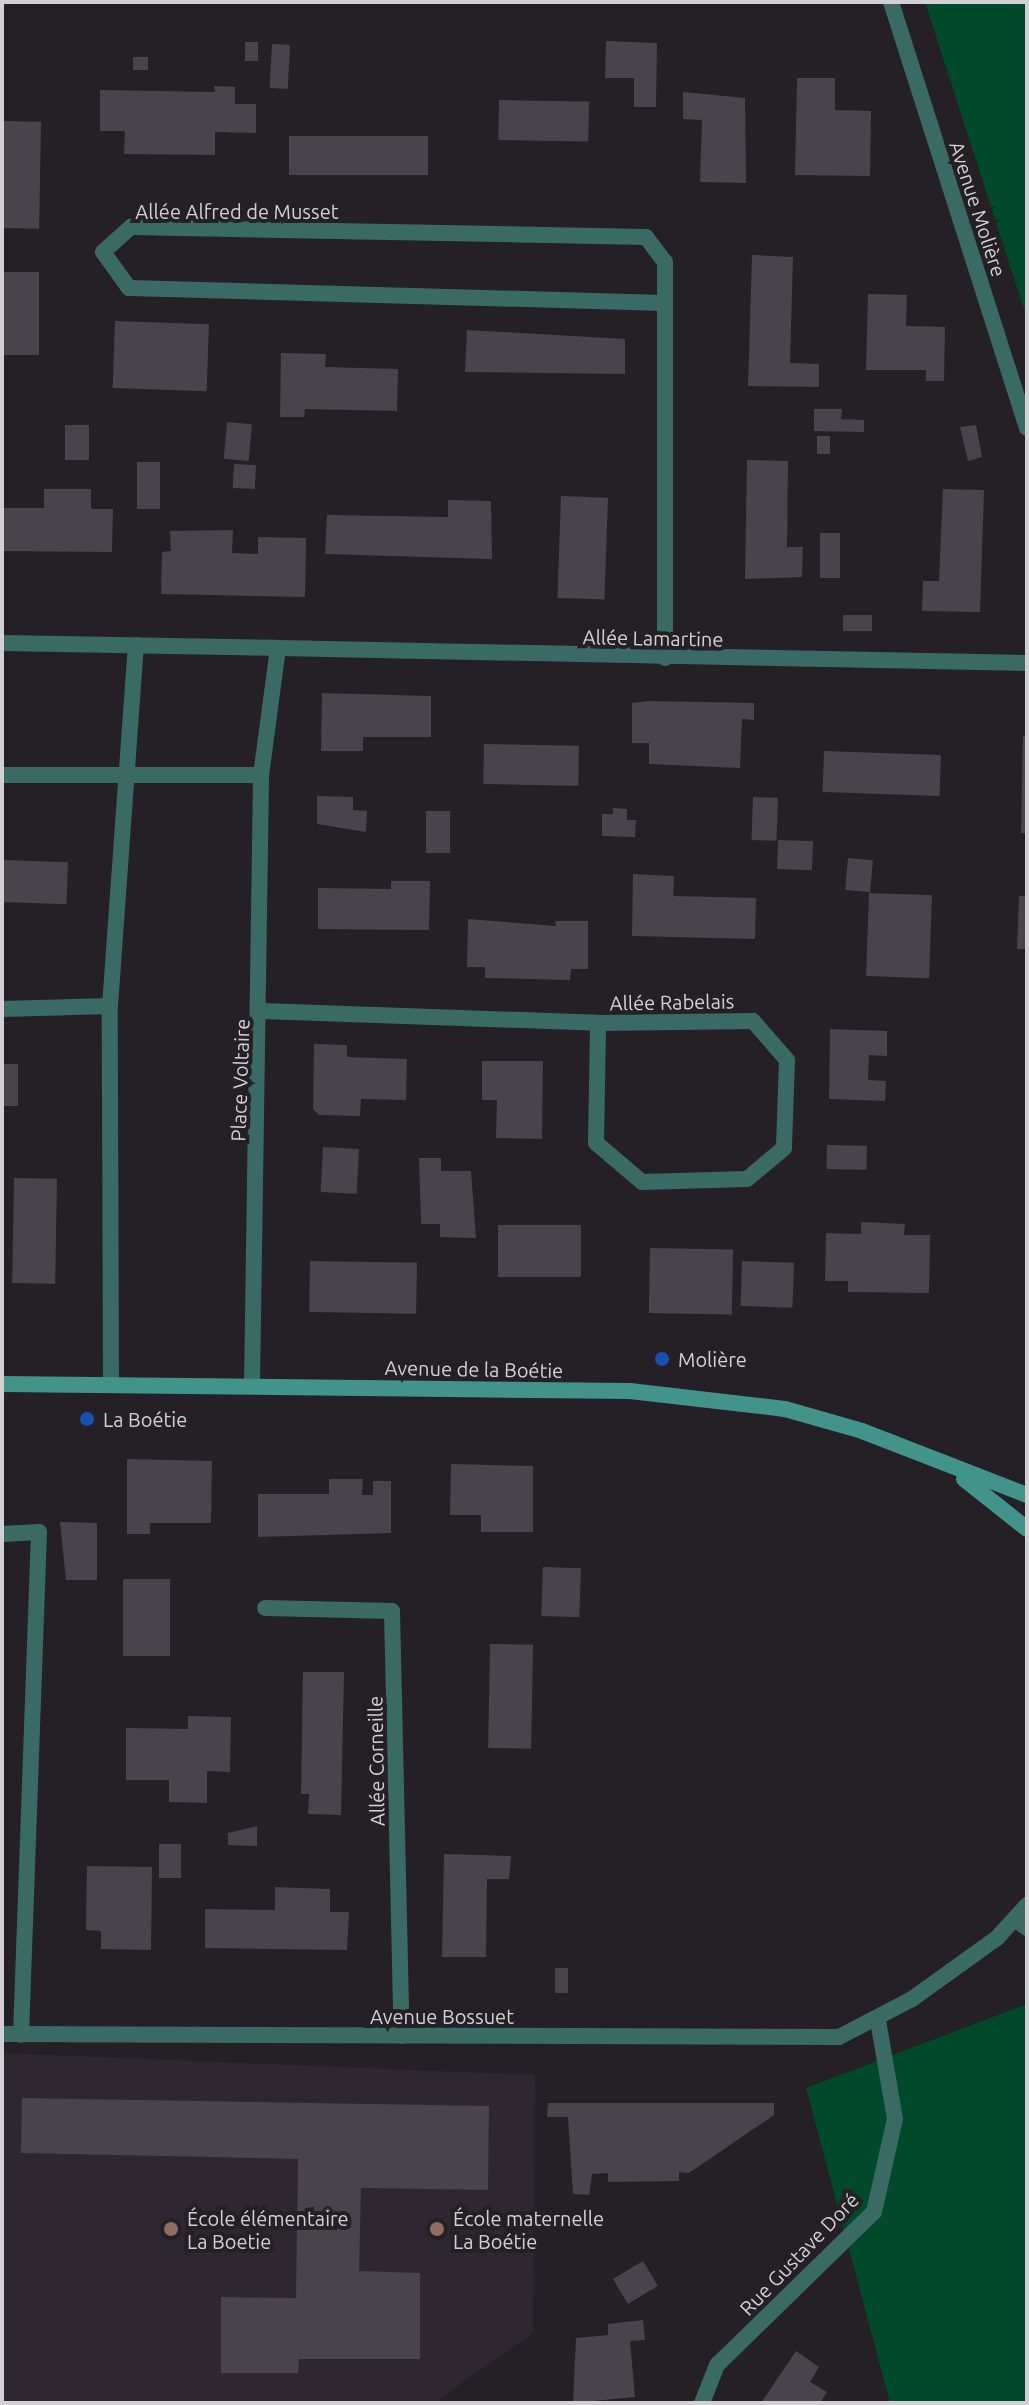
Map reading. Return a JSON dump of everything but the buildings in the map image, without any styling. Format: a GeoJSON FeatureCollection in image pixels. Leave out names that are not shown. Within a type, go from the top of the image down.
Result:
{"type":"FeatureCollection","features":[{"type":"Feature","properties":{"kind":"main road","name":"Avenue de la Boétie"},"geometry":{"type":"LineString","coordinates":[[2,1384],[111,1382],[630,1391],[785,1409],[1027,1495]]}},
{"type":"Feature","properties":{"kind":"main road","name":"Avenue de la Boétie"},"geometry":{"type":"LineString","coordinates":[[936,1461],[987,1493],[1027,1529]]}},
{"type":"Feature","properties":{"kind":"street","name":"Avenue Molière"},"geometry":{"type":"LineString","coordinates":[[891,2],[1027,428]]}},
{"type":"Feature","properties":{"kind":"street","name":"Allée Alfred de Musset"},"geometry":{"type":"LineString","coordinates":[[664,303],[129,288],[103,252],[131,227],[646,237],[665,262],[665,658]]}},
{"type":"Feature","properties":{"kind":"street","name":"Allée Lamartine"},"geometry":{"type":"LineString","coordinates":[[2,643],[1027,663]]}},
{"type":"Feature","properties":{"kind":"street"},"geometry":{"type":"LineString","coordinates":[[111,1382],[110,1006],[124,778],[136,645]]}},
{"type":"Feature","properties":{"kind":"street","name":"Place Voltaire"},"geometry":{"type":"LineString","coordinates":[[252,1385],[262,1011],[261,775],[278,648]]}},
{"type":"Feature","properties":{"kind":"street"},"geometry":{"type":"LineString","coordinates":[[2,775],[124,778],[261,775]]}},
{"type":"Feature","properties":{"kind":"street"},"geometry":{"type":"LineString","coordinates":[[2,1009],[110,1006]]}},
{"type":"Feature","properties":{"kind":"street","name":"Allée Rabelais"},"geometry":{"type":"LineString","coordinates":[[262,1011],[598,1023],[753,1021],[787,1060],[784,1148],[747,1179],[642,1182],[596,1143],[598,1023]]}},
{"type":"Feature","properties":{"kind":"street"},"geometry":{"type":"LineString","coordinates":[[2,1534],[39,1532],[21,2035]]}},
{"type":"Feature","properties":{"kind":"street","name":"Allée Corneille"},"geometry":{"type":"LineString","coordinates":[[265,1608],[392,1611],[402,2036]]}},
{"type":"Feature","properties":{"kind":"street"},"geometry":{"type":"LineString","coordinates":[[878,2021],[1022,1924],[1027,1905]]}},
{"type":"Feature","properties":{"kind":"street","name":"Avenue Bossuet"},"geometry":{"type":"LineString","coordinates":[[2,2034],[839,2037],[878,2021]]}},
{"type":"Feature","properties":{"kind":"street","name":"Rue Gustave Doré"},"geometry":{"type":"LineString","coordinates":[[702,2403],[717,2365],[874,2212],[895,2119],[878,2021]]}},
{"type":"Feature","properties":{"kind":"shaded area"},"geometry":{"type":"Polygon","coordinates":[[[2,2053],[535,2075],[533,2333],[433,2403],[2,2403],[2,2053]]]}},
{"type":"Feature","properties":{"kind":"green space"},"geometry":{"type":"Polygon","coordinates":[[[925,2],[1027,2],[1027,319],[925,2]]]}},
{"type":"Feature","properties":{"kind":"green space"},"geometry":{"type":"Polygon","coordinates":[[[1027,2004],[1027,2403],[890,2403],[806,2088],[1027,2004]]]}},
{"type":"Feature","properties":{"kind":"place","name":"Molière"},"geometry":{"type":"Point","coordinates":[662,1359]}},
{"type":"Feature","properties":{"kind":"place","name":"La Boétie"},"geometry":{"type":"Point","coordinates":[87,1419]}},
{"type":"Feature","properties":{"kind":"place","name":"École élémentaire La Boetie"},"geometry":{"type":"Point","coordinates":[171,2229]}},
{"type":"Feature","properties":{"kind":"place","name":"École maternelle La Boétie"},"geometry":{"type":"Point","coordinates":[437,2229]}}]}
